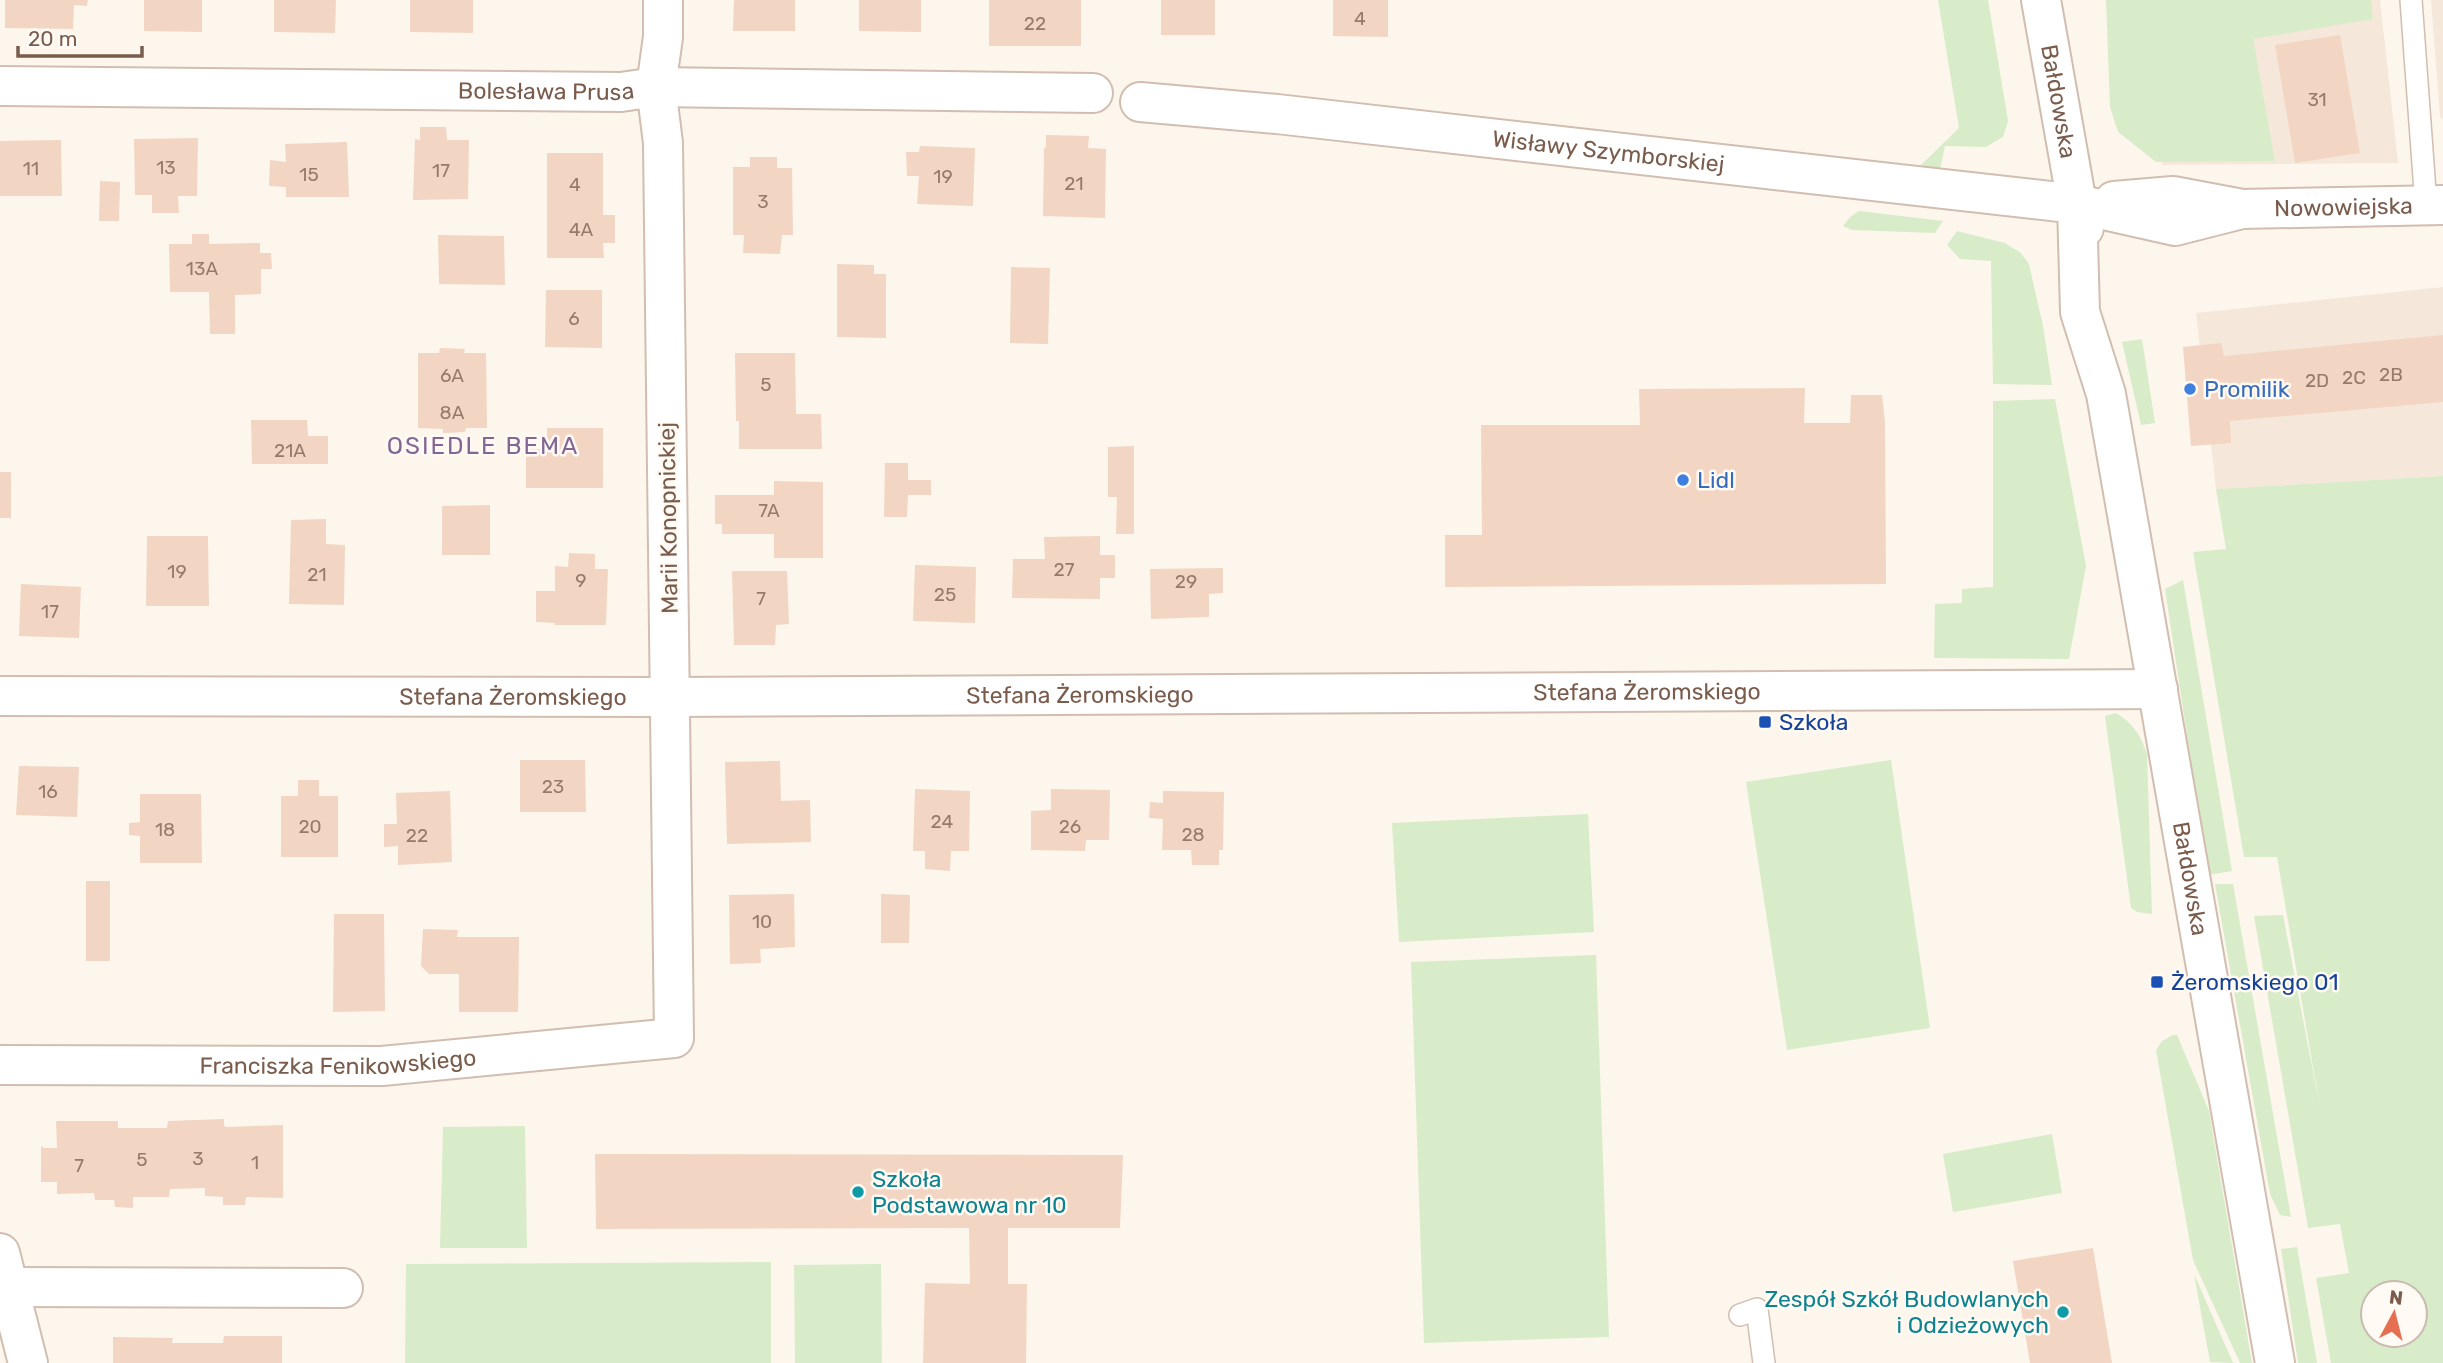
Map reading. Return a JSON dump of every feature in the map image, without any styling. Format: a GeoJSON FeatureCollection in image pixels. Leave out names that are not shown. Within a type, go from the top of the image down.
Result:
{"type":"FeatureCollection","features":[{"type":"Feature","properties":{"kind":"street","name":"Marii Konopnickiej"},"geometry":{"type":"LineString","coordinates":[[663,0],[663,37],[656,87],[663,143],[674,1038]]}},
{"type":"Feature","properties":{"kind":"street","name":"Bałdowska"},"geometry":{"type":"LineString","coordinates":[[2041,0],[2077,204],[2105,309],[2108,347],[2106,394],[2275,1363]]}},
{"type":"Feature","properties":{"kind":"street","name":"Bolesława Prusa"},"geometry":{"type":"LineString","coordinates":[[0,86],[621,92],[656,87],[1093,93]]}},
{"type":"Feature","properties":{"kind":"street","name":"Wisławy Szymborskiej"},"geometry":{"type":"LineString","coordinates":[[1140,102],[1277,114],[2077,204]]}},
{"type":"Feature","properties":{"kind":"street","name":"Nowowiejska"},"geometry":{"type":"LineString","coordinates":[[2077,204],[2173,196],[2242,209],[2435,205]]}},
{"type":"Feature","properties":{"kind":"street","name":"Stefana Żeromskiego"},"geometry":{"type":"LineString","coordinates":[[0,696],[671,697],[2158,690]]}},
{"type":"Feature","properties":{"kind":"street","name":"Franciszka Fenikowskiego"},"geometry":{"type":"LineString","coordinates":[[0,1065],[382,1066],[674,1038]]}},
{"type":"Feature","properties":{"kind":"street"},"geometry":{"type":"LineString","coordinates":[[28,1363],[4,1270],[342,1288]]}},
{"type":"Feature","properties":{"kind":"lane"},"geometry":{"type":"LineString","coordinates":[[2411,0],[2435,205]]}},
{"type":"Feature","properties":{"kind":"lane"},"geometry":{"type":"LineString","coordinates":[[1741,1315],[1757,1309],[1764,1363]]}},
{"type":"Feature","properties":{"kind":"shaded area"},"geometry":{"type":"Polygon","coordinates":[[[2125,0],[2380,0],[2398,163],[2162,165],[2125,0]]]}},
{"type":"Feature","properties":{"kind":"shaded area"},"geometry":{"type":"Polygon","coordinates":[[[2431,0],[2443,0],[2443,120],[2440,117],[2431,0]]]}},
{"type":"Feature","properties":{"kind":"shaded area"},"geometry":{"type":"Polygon","coordinates":[[[2443,287],[2443,476],[2216,489],[2196,313],[2443,287]]]}},
{"type":"Feature","properties":{"kind":"green space"},"geometry":{"type":"Polygon","coordinates":[[[1938,0],[1988,0],[2008,121],[2003,137],[1986,147],[1945,146],[1940,169],[1920,166],[1959,128],[1938,0]]]}},
{"type":"Feature","properties":{"kind":"green space"},"geometry":{"type":"Polygon","coordinates":[[[2106,0],[2371,0],[2373,19],[2253,39],[2275,161],[2156,162],[2118,132],[2110,107],[2106,0]]]}},
{"type":"Feature","properties":{"kind":"green space"},"geometry":{"type":"Polygon","coordinates":[[[1859,211],[1943,221],[1935,233],[1852,230],[1843,226],[1859,211]]]}},
{"type":"Feature","properties":{"kind":"green space"},"geometry":{"type":"Polygon","coordinates":[[[1957,231],[2005,243],[2021,253],[2029,264],[2043,326],[2052,385],[1993,384],[1991,261],[1960,259],[1947,245],[1957,231]]]}},
{"type":"Feature","properties":{"kind":"green space"},"geometry":{"type":"Polygon","coordinates":[[[2142,339],[2155,423],[2141,425],[2122,342],[2142,339]]]}},
{"type":"Feature","properties":{"kind":"green space"},"geometry":{"type":"Polygon","coordinates":[[[2055,399],[2086,566],[2069,659],[1934,658],[1935,604],[1962,603],[1962,589],[1993,587],[1993,401],[2055,399]]]}},
{"type":"Feature","properties":{"kind":"green space"},"geometry":{"type":"Polygon","coordinates":[[[2443,476],[2443,1363],[2331,1363],[2316,1278],[2349,1273],[2340,1224],[2308,1228],[2254,916],[2283,915],[2320,1108],[2277,857],[2244,857],[2193,552],[2226,549],[2216,489],[2443,476]]]}},
{"type":"Feature","properties":{"kind":"green space"},"geometry":{"type":"Polygon","coordinates":[[[2183,580],[2232,871],[2208,875],[2165,589],[2183,580]]]}},
{"type":"Feature","properties":{"kind":"green space"},"geometry":{"type":"Polygon","coordinates":[[[2116,713],[2136,730],[2147,754],[2152,914],[2137,912],[2131,908],[2105,716],[2116,713]]]}},
{"type":"Feature","properties":{"kind":"green space"},"geometry":{"type":"Polygon","coordinates":[[[1891,760],[1930,1028],[1787,1050],[1746,782],[1891,760]]]}},
{"type":"Feature","properties":{"kind":"green space"},"geometry":{"type":"Polygon","coordinates":[[[1588,814],[1594,932],[1399,942],[1392,823],[1588,814]]]}},
{"type":"Feature","properties":{"kind":"green space"},"geometry":{"type":"Polygon","coordinates":[[[2215,884],[2233,884],[2291,1217],[2280,1215],[2270,1194],[2215,884]]]}},
{"type":"Feature","properties":{"kind":"green space"},"geometry":{"type":"Polygon","coordinates":[[[1596,955],[1609,1337],[1424,1343],[1411,962],[1596,955]]]}},
{"type":"Feature","properties":{"kind":"green space"},"geometry":{"type":"Polygon","coordinates":[[[2177,1035],[2209,1111],[2252,1363],[2240,1363],[2193,1260],[2156,1050],[2162,1041],[2177,1035]]]}},
{"type":"Feature","properties":{"kind":"green space"},"geometry":{"type":"Polygon","coordinates":[[[525,1126],[527,1248],[440,1248],[443,1127],[525,1126]]]}},
{"type":"Feature","properties":{"kind":"green space"},"geometry":{"type":"Polygon","coordinates":[[[2052,1134],[2062,1193],[1953,1212],[1943,1154],[2052,1134]]]}},
{"type":"Feature","properties":{"kind":"green space"},"geometry":{"type":"Polygon","coordinates":[[[2297,1247],[2317,1363],[2298,1363],[2281,1249],[2297,1247]]]}},
{"type":"Feature","properties":{"kind":"green space"},"geometry":{"type":"Polygon","coordinates":[[[771,1262],[771,1363],[405,1363],[406,1264],[771,1262]]]}},
{"type":"Feature","properties":{"kind":"green space"},"geometry":{"type":"Polygon","coordinates":[[[881,1264],[882,1363],[795,1363],[794,1265],[881,1264]]]}},
{"type":"Feature","properties":{"kind":"green space"},"geometry":{"type":"Polygon","coordinates":[[[2194,1274],[2233,1363],[2210,1362],[2194,1274]]]}},
{"type":"Feature","properties":{"kind":"building"},"geometry":{"type":"Polygon","coordinates":[[[5,0],[88,0],[87,6],[74,5],[73,29],[5,28],[5,0]]]}},
{"type":"Feature","properties":{"kind":"building"},"geometry":{"type":"Polygon","coordinates":[[[144,0],[202,0],[202,32],[144,31],[144,0]]]}},
{"type":"Feature","properties":{"kind":"building"},"geometry":{"type":"Polygon","coordinates":[[[274,0],[336,0],[335,33],[274,32],[274,0]]]}},
{"type":"Feature","properties":{"kind":"building"},"geometry":{"type":"Polygon","coordinates":[[[410,0],[473,0],[473,33],[410,32],[410,0]]]}},
{"type":"Feature","properties":{"kind":"building"},"geometry":{"type":"Polygon","coordinates":[[[734,0],[795,0],[795,31],[733,31],[734,0]]]}},
{"type":"Feature","properties":{"kind":"building"},"geometry":{"type":"Polygon","coordinates":[[[859,0],[921,0],[921,32],[859,31],[859,0]]]}},
{"type":"Feature","properties":{"kind":"building"},"geometry":{"type":"Polygon","coordinates":[[[989,0],[1081,0],[1081,46],[989,46],[989,0]]]}},
{"type":"Feature","properties":{"kind":"building"},"geometry":{"type":"Polygon","coordinates":[[[1161,0],[1215,0],[1215,35],[1161,35],[1161,0]]]}},
{"type":"Feature","properties":{"kind":"building"},"geometry":{"type":"Polygon","coordinates":[[[1333,0],[1388,0],[1388,37],[1333,36],[1333,0]]]}},
{"type":"Feature","properties":{"kind":"building"},"geometry":{"type":"Polygon","coordinates":[[[2340,35],[2360,153],[2295,163],[2275,45],[2340,35]]]}},
{"type":"Feature","properties":{"kind":"building"},"geometry":{"type":"Polygon","coordinates":[[[420,127],[446,127],[447,140],[469,140],[468,199],[413,200],[415,139],[420,140],[420,127]]]}},
{"type":"Feature","properties":{"kind":"building"},"geometry":{"type":"Polygon","coordinates":[[[1046,135],[1089,136],[1088,148],[1106,149],[1105,218],[1043,216],[1046,135]]]}},
{"type":"Feature","properties":{"kind":"building"},"geometry":{"type":"Polygon","coordinates":[[[198,138],[197,196],[178,196],[179,213],[152,213],[152,195],[135,195],[134,139],[198,138]]]}},
{"type":"Feature","properties":{"kind":"building"},"geometry":{"type":"Polygon","coordinates":[[[61,140],[62,196],[0,196],[0,141],[61,140]]]}},
{"type":"Feature","properties":{"kind":"building"},"geometry":{"type":"Polygon","coordinates":[[[347,142],[349,197],[286,197],[286,187],[269,186],[270,160],[286,162],[285,144],[347,142]]]}},
{"type":"Feature","properties":{"kind":"building"},"geometry":{"type":"Polygon","coordinates":[[[920,146],[975,148],[973,206],[917,204],[919,176],[907,176],[906,152],[919,152],[920,146]]]}},
{"type":"Feature","properties":{"kind":"building"},"geometry":{"type":"Polygon","coordinates":[[[547,153],[603,153],[603,215],[615,215],[615,243],[603,243],[604,258],[547,258],[547,153]]]}},
{"type":"Feature","properties":{"kind":"building"},"geometry":{"type":"Polygon","coordinates":[[[750,157],[777,157],[777,168],[792,168],[793,235],[782,235],[780,254],[743,253],[744,235],[733,235],[733,167],[750,167],[750,157]]]}},
{"type":"Feature","properties":{"kind":"building"},"geometry":{"type":"Polygon","coordinates":[[[100,181],[120,182],[119,221],[99,221],[100,181]]]}},
{"type":"Feature","properties":{"kind":"building"},"geometry":{"type":"Polygon","coordinates":[[[192,234],[209,234],[209,244],[260,243],[260,253],[271,253],[272,269],[261,269],[261,294],[235,295],[235,334],[210,334],[209,292],[170,292],[169,244],[192,244],[192,234]]]}},
{"type":"Feature","properties":{"kind":"building"},"geometry":{"type":"Polygon","coordinates":[[[438,235],[504,236],[505,285],[439,284],[438,235]]]}},
{"type":"Feature","properties":{"kind":"building"},"geometry":{"type":"Polygon","coordinates":[[[837,264],[874,265],[874,274],[886,274],[886,338],[837,337],[837,264]]]}},
{"type":"Feature","properties":{"kind":"building"},"geometry":{"type":"Polygon","coordinates":[[[1011,267],[1050,268],[1048,344],[1010,343],[1011,267]]]}},
{"type":"Feature","properties":{"kind":"building"},"geometry":{"type":"Polygon","coordinates":[[[546,290],[602,290],[602,348],[545,347],[546,290]]]}},
{"type":"Feature","properties":{"kind":"building"},"geometry":{"type":"Polygon","coordinates":[[[2443,335],[2443,402],[2230,421],[2231,443],[2191,446],[2183,347],[2221,343],[2224,356],[2443,335]]]}},
{"type":"Feature","properties":{"kind":"building"},"geometry":{"type":"Polygon","coordinates":[[[440,348],[465,349],[464,353],[486,353],[487,428],[466,428],[465,432],[443,433],[443,429],[418,428],[418,353],[439,353],[440,348]]]}},
{"type":"Feature","properties":{"kind":"building"},"geometry":{"type":"Polygon","coordinates":[[[735,353],[795,353],[796,414],[821,414],[822,449],[739,449],[735,353]]]}},
{"type":"Feature","properties":{"kind":"building","name":"Lidl"},"geometry":{"type":"Polygon","coordinates":[[[1805,388],[1804,423],[1850,423],[1851,395],[1882,395],[1885,423],[1886,584],[1445,587],[1445,535],[1482,535],[1481,425],[1640,425],[1639,389],[1805,388]]]}},
{"type":"Feature","properties":{"kind":"building"},"geometry":{"type":"Polygon","coordinates":[[[251,420],[307,420],[308,436],[328,436],[328,464],[252,464],[251,420]]]}},
{"type":"Feature","properties":{"kind":"building"},"geometry":{"type":"Polygon","coordinates":[[[547,428],[603,428],[603,488],[526,488],[526,449],[547,449],[547,428]]]}},
{"type":"Feature","properties":{"kind":"building"},"geometry":{"type":"Polygon","coordinates":[[[1134,446],[1134,534],[1116,534],[1117,497],[1108,497],[1108,447],[1134,446]]]}},
{"type":"Feature","properties":{"kind":"building"},"geometry":{"type":"Polygon","coordinates":[[[885,463],[908,463],[908,480],[931,480],[931,495],[908,495],[907,517],[884,517],[885,463]]]}},
{"type":"Feature","properties":{"kind":"building"},"geometry":{"type":"Polygon","coordinates":[[[0,472],[11,472],[11,518],[0,518],[0,472]]]}},
{"type":"Feature","properties":{"kind":"building"},"geometry":{"type":"Polygon","coordinates":[[[774,481],[823,482],[823,558],[774,558],[774,534],[722,534],[722,524],[715,524],[715,495],[774,495],[774,481]]]}},
{"type":"Feature","properties":{"kind":"building"},"geometry":{"type":"Polygon","coordinates":[[[490,505],[490,555],[442,555],[442,506],[490,505]]]}},
{"type":"Feature","properties":{"kind":"building"},"geometry":{"type":"Polygon","coordinates":[[[326,519],[326,544],[345,545],[344,605],[289,604],[291,520],[326,519]]]}},
{"type":"Feature","properties":{"kind":"building"},"geometry":{"type":"Polygon","coordinates":[[[147,536],[208,536],[209,606],[146,606],[147,536]]]}},
{"type":"Feature","properties":{"kind":"building"},"geometry":{"type":"Polygon","coordinates":[[[1100,536],[1100,555],[1115,555],[1115,578],[1100,578],[1100,599],[1012,598],[1013,559],[1045,559],[1044,537],[1100,536]]]}},
{"type":"Feature","properties":{"kind":"building"},"geometry":{"type":"Polygon","coordinates":[[[569,553],[595,554],[595,569],[608,569],[606,625],[554,625],[555,623],[536,622],[536,591],[555,591],[555,566],[568,567],[569,553]]]}},
{"type":"Feature","properties":{"kind":"building"},"geometry":{"type":"Polygon","coordinates":[[[915,565],[976,567],[975,623],[913,621],[915,565]]]}},
{"type":"Feature","properties":{"kind":"building"},"geometry":{"type":"Polygon","coordinates":[[[1223,568],[1223,593],[1209,594],[1209,617],[1151,619],[1150,569],[1223,568]]]}},
{"type":"Feature","properties":{"kind":"building"},"geometry":{"type":"Polygon","coordinates":[[[732,571],[787,571],[789,624],[776,625],[775,645],[734,645],[732,571]]]}},
{"type":"Feature","properties":{"kind":"building"},"geometry":{"type":"Polygon","coordinates":[[[21,584],[81,587],[79,638],[19,636],[21,584]]]}},
{"type":"Feature","properties":{"kind":"building"},"geometry":{"type":"Polygon","coordinates":[[[520,760],[585,760],[586,812],[520,812],[520,760]]]}},
{"type":"Feature","properties":{"kind":"building"},"geometry":{"type":"Polygon","coordinates":[[[780,761],[781,801],[810,800],[811,842],[727,844],[725,762],[780,761]]]}},
{"type":"Feature","properties":{"kind":"building"},"geometry":{"type":"Polygon","coordinates":[[[19,766],[79,767],[77,817],[16,815],[19,766]]]}},
{"type":"Feature","properties":{"kind":"building"},"geometry":{"type":"Polygon","coordinates":[[[298,780],[319,780],[319,796],[338,796],[338,857],[281,857],[281,796],[298,796],[298,780]]]}},
{"type":"Feature","properties":{"kind":"building"},"geometry":{"type":"Polygon","coordinates":[[[915,789],[970,791],[969,851],[951,851],[950,871],[925,869],[925,851],[913,851],[915,789]]]}},
{"type":"Feature","properties":{"kind":"building"},"geometry":{"type":"Polygon","coordinates":[[[1051,789],[1110,790],[1109,840],[1086,840],[1085,851],[1031,850],[1031,811],[1051,810],[1051,789]]]}},
{"type":"Feature","properties":{"kind":"building"},"geometry":{"type":"Polygon","coordinates":[[[450,791],[452,862],[398,865],[398,846],[384,847],[384,824],[397,824],[396,793],[450,791]]]}},
{"type":"Feature","properties":{"kind":"building"},"geometry":{"type":"Polygon","coordinates":[[[1163,791],[1224,792],[1223,850],[1219,850],[1219,865],[1192,865],[1191,850],[1162,850],[1163,819],[1149,818],[1150,802],[1163,803],[1163,791]]]}},
{"type":"Feature","properties":{"kind":"building"},"geometry":{"type":"Polygon","coordinates":[[[140,794],[201,794],[202,863],[140,863],[140,836],[129,835],[129,823],[140,822],[140,794]]]}},
{"type":"Feature","properties":{"kind":"building"},"geometry":{"type":"Polygon","coordinates":[[[86,881],[110,881],[110,961],[86,961],[86,881]]]}},
{"type":"Feature","properties":{"kind":"building"},"geometry":{"type":"Polygon","coordinates":[[[794,894],[795,947],[760,949],[761,963],[730,964],[729,895],[794,894]]]}},
{"type":"Feature","properties":{"kind":"building"},"geometry":{"type":"Polygon","coordinates":[[[881,894],[910,895],[909,943],[881,943],[881,894]]]}},
{"type":"Feature","properties":{"kind":"building"},"geometry":{"type":"Polygon","coordinates":[[[334,914],[384,914],[385,1011],[333,1012],[334,914]]]}},
{"type":"Feature","properties":{"kind":"building"},"geometry":{"type":"Polygon","coordinates":[[[423,929],[458,930],[457,937],[519,937],[518,1012],[459,1012],[459,974],[429,974],[421,966],[423,929]]]}},
{"type":"Feature","properties":{"kind":"building"},"geometry":{"type":"Polygon","coordinates":[[[224,1119],[224,1126],[227,1127],[283,1125],[283,1198],[246,1197],[245,1205],[223,1205],[223,1197],[205,1196],[205,1188],[170,1189],[169,1197],[133,1197],[133,1208],[115,1207],[114,1200],[95,1200],[94,1193],[57,1194],[57,1182],[41,1182],[41,1146],[57,1148],[56,1121],[118,1121],[118,1128],[167,1128],[168,1121],[224,1119]]]}},
{"type":"Feature","properties":{"kind":"building","name":"Szkoła Podstawowa nr 10"},"geometry":{"type":"Polygon","coordinates":[[[595,1154],[1123,1155],[1120,1228],[1008,1228],[1008,1284],[1027,1284],[1026,1363],[923,1363],[925,1283],[970,1284],[969,1228],[596,1229],[595,1154]]]}},
{"type":"Feature","properties":{"kind":"building","name":"Zespół Szkół Budowlanych i Odzieżowych"},"geometry":{"type":"Polygon","coordinates":[[[2093,1248],[2112,1363],[2030,1363],[2013,1261],[2093,1248]]]}},
{"type":"Feature","properties":{"kind":"building"},"geometry":{"type":"Polygon","coordinates":[[[224,1336],[282,1336],[282,1363],[113,1363],[113,1337],[173,1338],[172,1343],[223,1343],[224,1336]]]}},
{"type":"Feature","properties":{"kind":"place","name":"Promilik"},"geometry":{"type":"Point","coordinates":[2190,389]}},
{"type":"Feature","properties":{"kind":"place","name":"Lidl"},"geometry":{"type":"Point","coordinates":[1683,480]}},
{"type":"Feature","properties":{"kind":"place","name":"Szkoła"},"geometry":{"type":"Point","coordinates":[1765,722]}},
{"type":"Feature","properties":{"kind":"place","name":"Żeromskiego 01"},"geometry":{"type":"Point","coordinates":[2157,982]}},
{"type":"Feature","properties":{"kind":"place","name":"Szkoła Podstawowa nr 10"},"geometry":{"type":"Point","coordinates":[858,1192]}},
{"type":"Feature","properties":{"kind":"place","name":"Zespół Szkół Budowlanych i Odzieżowych"},"geometry":{"type":"Point","coordinates":[2063,1312]}},
{"type":"Feature","properties":{"kind":"district","name":"OSIEDLE BEMA"},"geometry":{"type":"Point","coordinates":[483,446]}}]}
